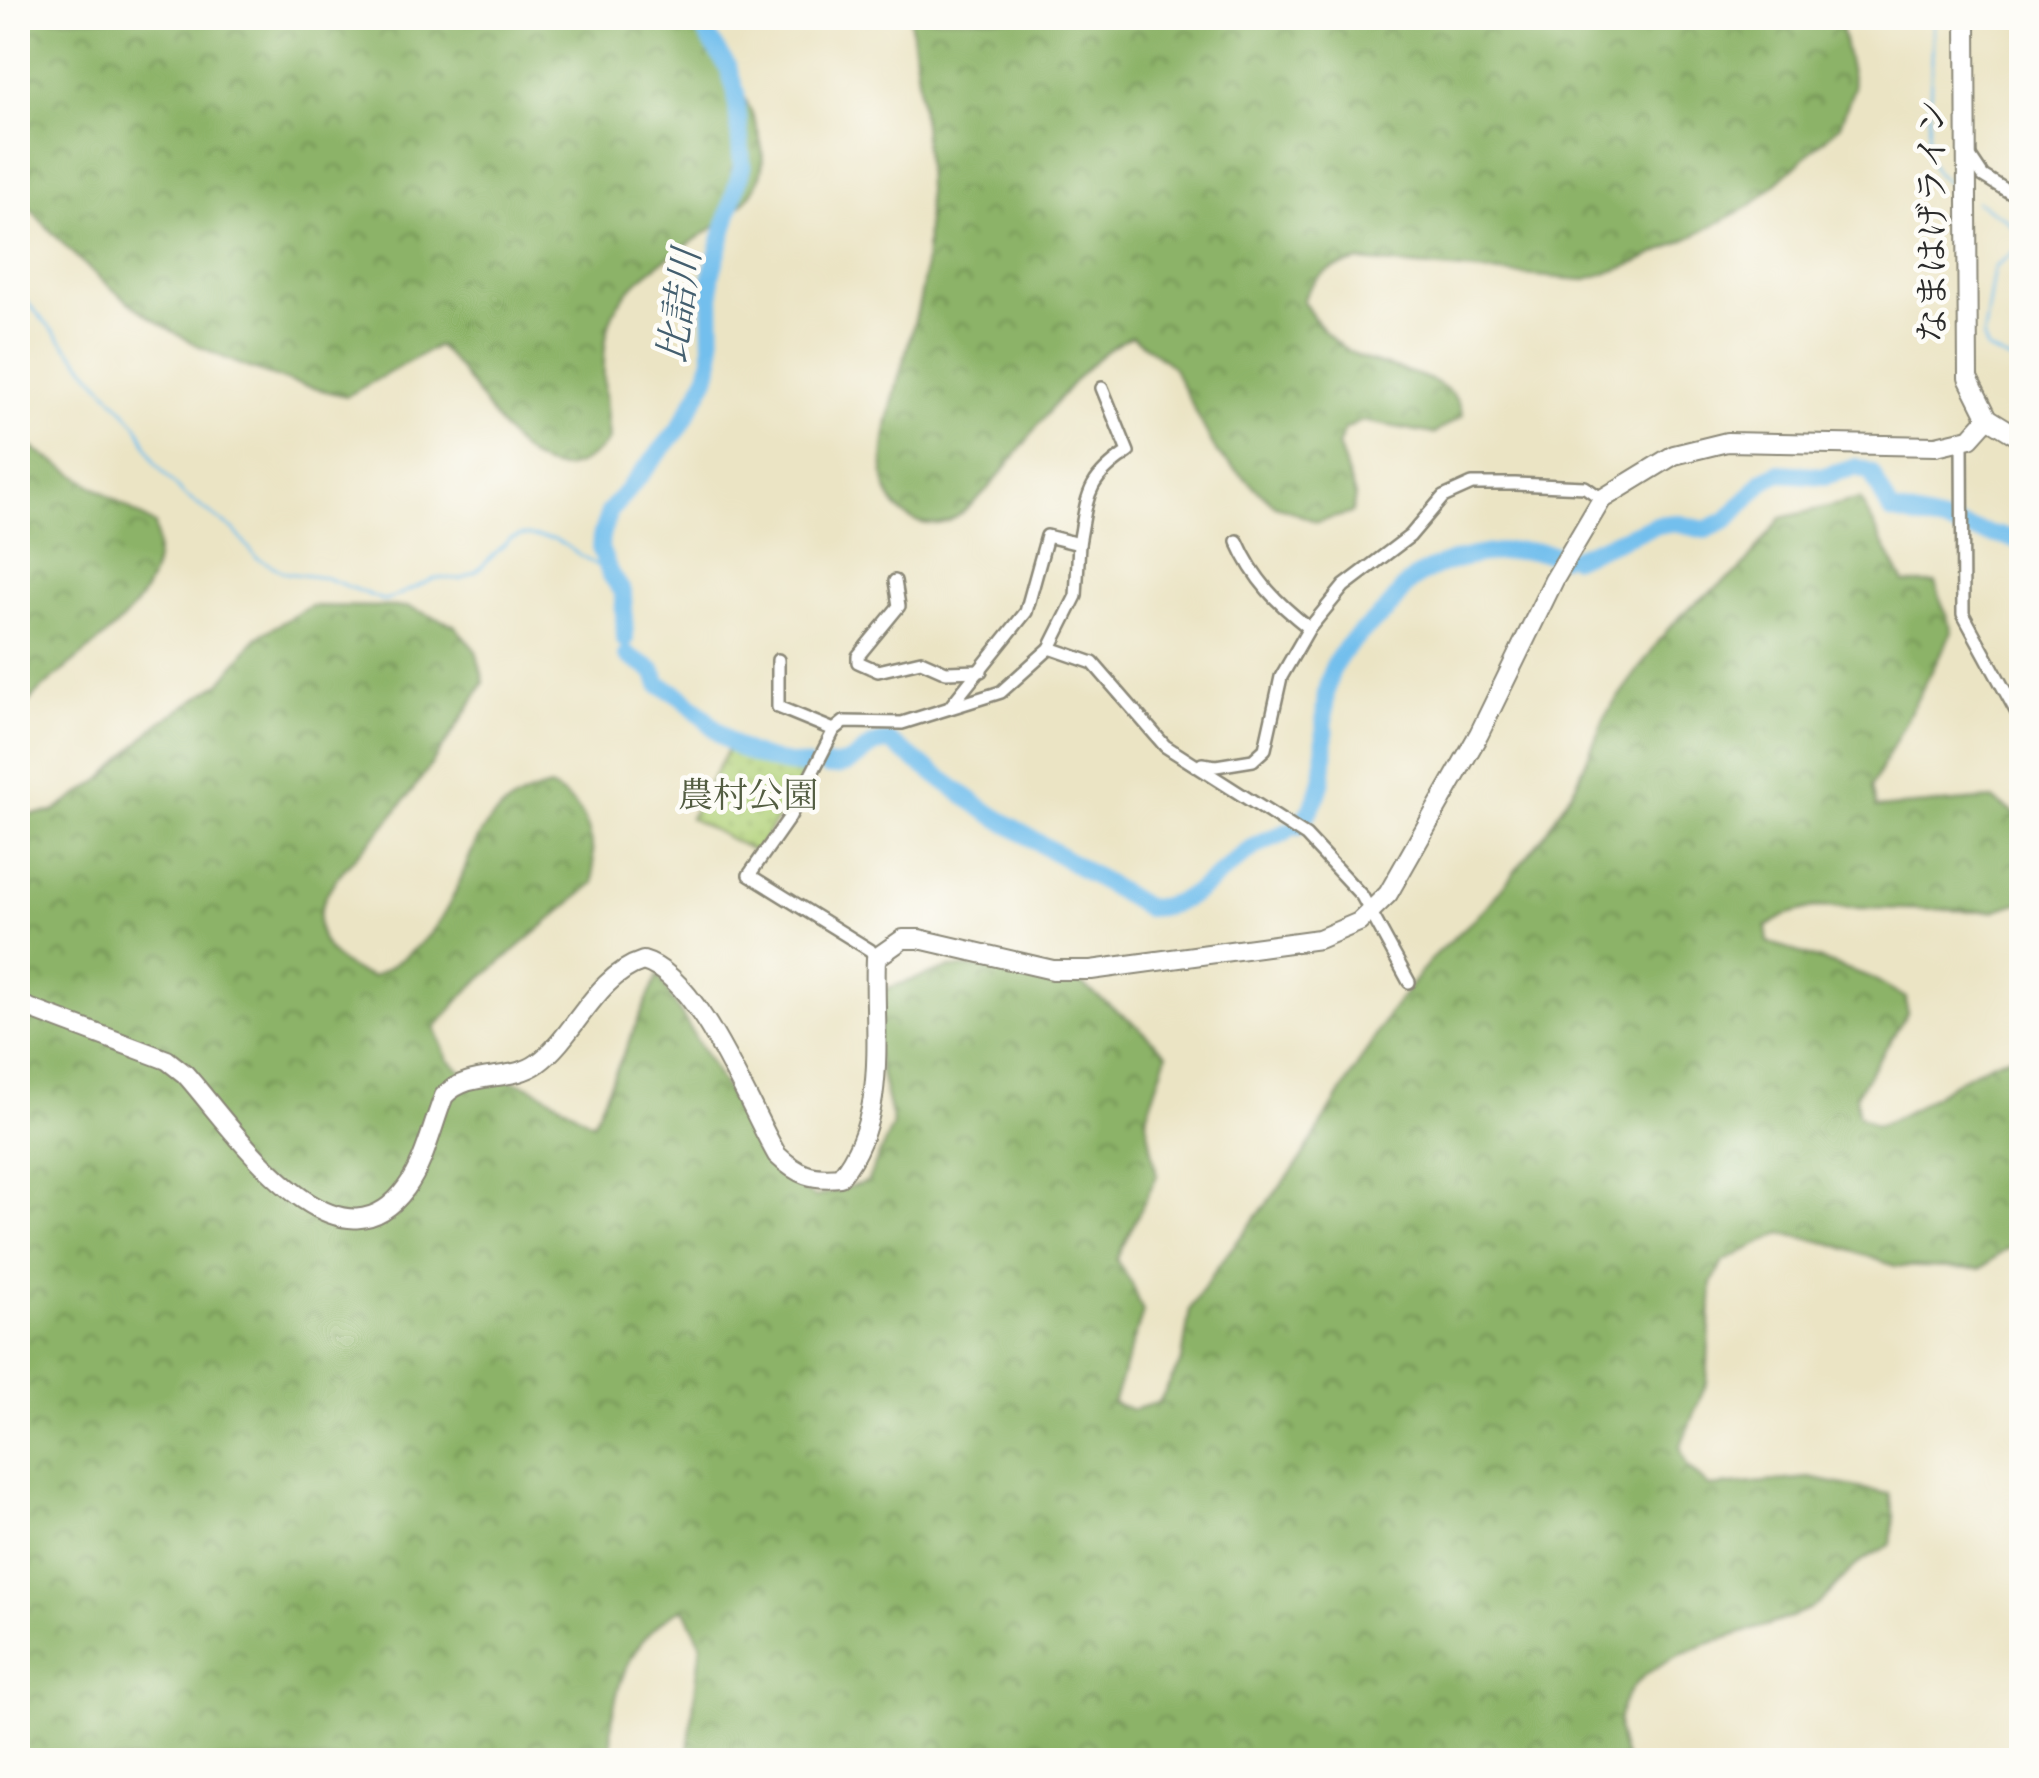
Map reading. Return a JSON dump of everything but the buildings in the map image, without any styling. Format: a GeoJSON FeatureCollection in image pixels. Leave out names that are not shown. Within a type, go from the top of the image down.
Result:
{"type":"FeatureCollection","features":[{"type":"Feature","properties":{"kind":"street","name":"なまはげライン"},"geometry":{"type":"LineString","coordinates":[[1966,18],[1965,357],[1974,396],[1988,418]]}},
{"type":"Feature","properties":{"kind":"street"},"geometry":{"type":"LineString","coordinates":[[1964,147],[1983,176],[2022,200]]}},
{"type":"Feature","properties":{"kind":"street"},"geometry":{"type":"LineString","coordinates":[[18,1004],[167,1060],[196,1086],[274,1177],[306,1202],[328,1213],[352,1216],[390,1206],[406,1189],[444,1096],[453,1087],[471,1079],[530,1069],[560,1047],[596,995],[643,961],[655,964],[681,985],[777,1155],[793,1170],[815,1180],[840,1177],[857,1156],[870,1117],[876,958],[870,950],[750,875],[789,818],[834,730],[844,722],[902,723],[1001,692],[1050,648],[1076,596],[1079,544],[1089,486],[1099,472],[1128,452],[1102,388]]}},
{"type":"Feature","properties":{"kind":"street"},"geometry":{"type":"LineString","coordinates":[[876,958],[904,939],[920,939],[1053,970],[1091,970],[1319,938],[1359,922],[1388,894],[1461,766],[1554,580],[1602,499],[1635,475],[1674,456],[1727,442],[1936,446],[1962,440],[1988,418],[2022,438]]}},
{"type":"Feature","properties":{"kind":"street"},"geometry":{"type":"LineString","coordinates":[[1962,440],[1963,614],[2022,722]]}},
{"type":"Feature","properties":{"kind":"street"},"geometry":{"type":"LineString","coordinates":[[1192,762],[1216,766],[1253,760],[1265,749],[1281,677],[1309,628],[1344,586],[1410,536],[1443,497],[1472,484],[1585,486],[1602,499]]}},
{"type":"Feature","properties":{"kind":"street"},"geometry":{"type":"LineString","coordinates":[[950,707],[1026,612],[1047,536],[1079,544]]}},
{"type":"Feature","properties":{"kind":"street"},"geometry":{"type":"LineString","coordinates":[[1237,542],[1251,572],[1278,604],[1309,628]]}},
{"type":"Feature","properties":{"kind":"street"},"geometry":{"type":"LineString","coordinates":[[895,582],[900,606],[858,662],[878,671],[921,661],[946,672],[981,671]]}},
{"type":"Feature","properties":{"kind":"street"},"geometry":{"type":"LineString","coordinates":[[1050,648],[1094,663],[1166,746],[1306,836],[1339,868],[1370,911],[1409,982]]}},
{"type":"Feature","properties":{"kind":"street"},"geometry":{"type":"LineString","coordinates":[[778,660],[778,707],[834,730]]}},
{"type":"Feature","properties":{"kind":"green space"},"geometry":{"type":"Polygon","coordinates":[[[18,18],[700,18],[752,114],[762,149],[760,177],[746,200],[725,219],[670,256],[622,298],[609,325],[604,353],[609,440],[581,463],[556,468],[533,458],[511,439],[455,363],[437,346],[347,396],[294,383],[204,348],[164,326],[91,270],[18,195],[18,18]]]}},
{"type":"Feature","properties":{"kind":"green space"},"geometry":{"type":"Polygon","coordinates":[[[910,18],[1839,18],[1854,87],[1840,125],[1752,205],[1626,267],[1583,280],[1360,261],[1318,277],[1303,301],[1333,340],[1372,362],[1434,381],[1457,401],[1463,415],[1434,434],[1362,421],[1345,429],[1338,445],[1355,496],[1352,513],[1317,522],[1273,504],[1217,453],[1172,366],[1132,336],[1084,371],[982,495],[949,521],[927,524],[898,509],[887,490],[883,468],[890,414],[920,299],[926,243],[925,146],[910,18]]]}},
{"type":"Feature","properties":{"kind":"green space"},"geometry":{"type":"Polygon","coordinates":[[[18,439],[155,525],[156,557],[148,584],[132,609],[18,714],[18,439]]]}},
{"type":"Feature","properties":{"kind":"green space"},"geometry":{"type":"Polygon","coordinates":[[[1860,499],[1904,583],[1935,583],[1952,632],[1872,786],[1876,808],[1993,799],[2021,818],[2021,902],[1993,911],[1814,907],[1788,914],[1766,927],[1768,942],[1870,977],[1906,998],[1907,1014],[1856,1095],[1858,1115],[1876,1126],[1983,1067],[2021,1054],[2021,1227],[2012,1245],[1980,1269],[1895,1266],[1833,1244],[1781,1233],[1723,1262],[1712,1283],[1707,1382],[1680,1447],[1687,1466],[1709,1487],[1809,1478],[1889,1494],[1894,1516],[1891,1544],[1858,1564],[1806,1611],[1674,1657],[1646,1674],[1626,1696],[1618,1724],[1626,1760],[687,1760],[701,1643],[684,1608],[648,1634],[625,1671],[613,1715],[612,1760],[18,1760],[18,804],[27,815],[53,812],[102,779],[158,724],[220,683],[257,637],[311,606],[409,607],[454,625],[476,651],[484,682],[473,701],[410,793],[337,877],[324,900],[321,936],[333,955],[352,969],[372,977],[427,937],[448,908],[475,845],[500,811],[521,797],[550,787],[564,795],[582,815],[591,839],[594,883],[469,989],[435,1028],[448,1060],[471,1079],[508,1080],[536,1089],[593,1123],[658,975],[776,1174],[815,1197],[867,1182],[893,1124],[874,1044],[875,1003],[885,989],[949,968],[1004,967],[1048,980],[1077,981],[1135,1024],[1167,1054],[1146,1119],[1157,1176],[1116,1260],[1132,1284],[1143,1312],[1113,1403],[1133,1410],[1159,1402],[1182,1360],[1190,1309],[1221,1262],[1298,1164],[1388,1015],[1432,958],[1485,909],[1544,835],[1577,783],[1606,714],[1667,630],[1691,606],[1738,572],[1781,518],[1860,499]]]}},
{"type":"Feature","properties":{"kind":"green space","name":"農村公園"},"geometry":{"type":"Polygon","coordinates":[[[730,746],[782,767],[807,771],[756,852],[690,818],[730,746]]]}},
{"type":"Feature","properties":{"kind":"waterway","name":"比詰川"},"geometry":{"type":"LineString","coordinates":[[625,639],[623,592],[610,574],[600,548],[601,536],[609,512],[679,429],[707,378],[712,359],[711,276],[742,167],[736,92],[728,67],[696,18]]}},
{"type":"Feature","properties":{"kind":"waterway"},"geometry":{"type":"LineString","coordinates":[[1934,18],[1927,156],[1936,173],[1960,192]]}},
{"type":"Feature","properties":{"kind":"waterway"},"geometry":{"type":"LineString","coordinates":[[1976,201],[2006,219],[2022,237]]}},
{"type":"Feature","properties":{"kind":"waterway"},"geometry":{"type":"LineString","coordinates":[[2022,245],[1994,268],[1983,339],[1987,350],[2022,366]]}},
{"type":"Feature","properties":{"kind":"waterway"},"geometry":{"type":"LineString","coordinates":[[18,292],[137,425],[156,464],[184,495],[234,530],[257,558],[286,573],[326,578],[385,601],[436,578],[461,579],[477,571],[510,539],[523,535],[555,539],[610,574]]}},
{"type":"Feature","properties":{"kind":"waterway","name":"比詰川"},"geometry":{"type":"LineString","coordinates":[[1574,558],[1655,525],[1676,523],[1705,530],[1727,520],[1764,480],[1778,473],[1824,476],[1855,467],[1871,472],[1891,511],[2022,541]]}},
{"type":"Feature","properties":{"kind":"waterway","name":"比詰川"},"geometry":{"type":"LineString","coordinates":[[1297,827],[1319,792],[1325,702],[1332,671],[1351,642],[1389,608],[1406,585],[1447,563],[1487,554],[1528,551],[1562,557]]}},
{"type":"Feature","properties":{"kind":"waterway","name":"比詰川"},"geometry":{"type":"LineString","coordinates":[[627,655],[654,671],[659,685],[687,702],[734,745],[764,758],[806,766]]}},
{"type":"Feature","properties":{"kind":"waterway","name":"比詰川"},"geometry":{"type":"LineString","coordinates":[[826,766],[848,763],[873,746],[890,742],[986,811],[1147,908],[1190,896],[1254,847],[1286,832]]}}]}
